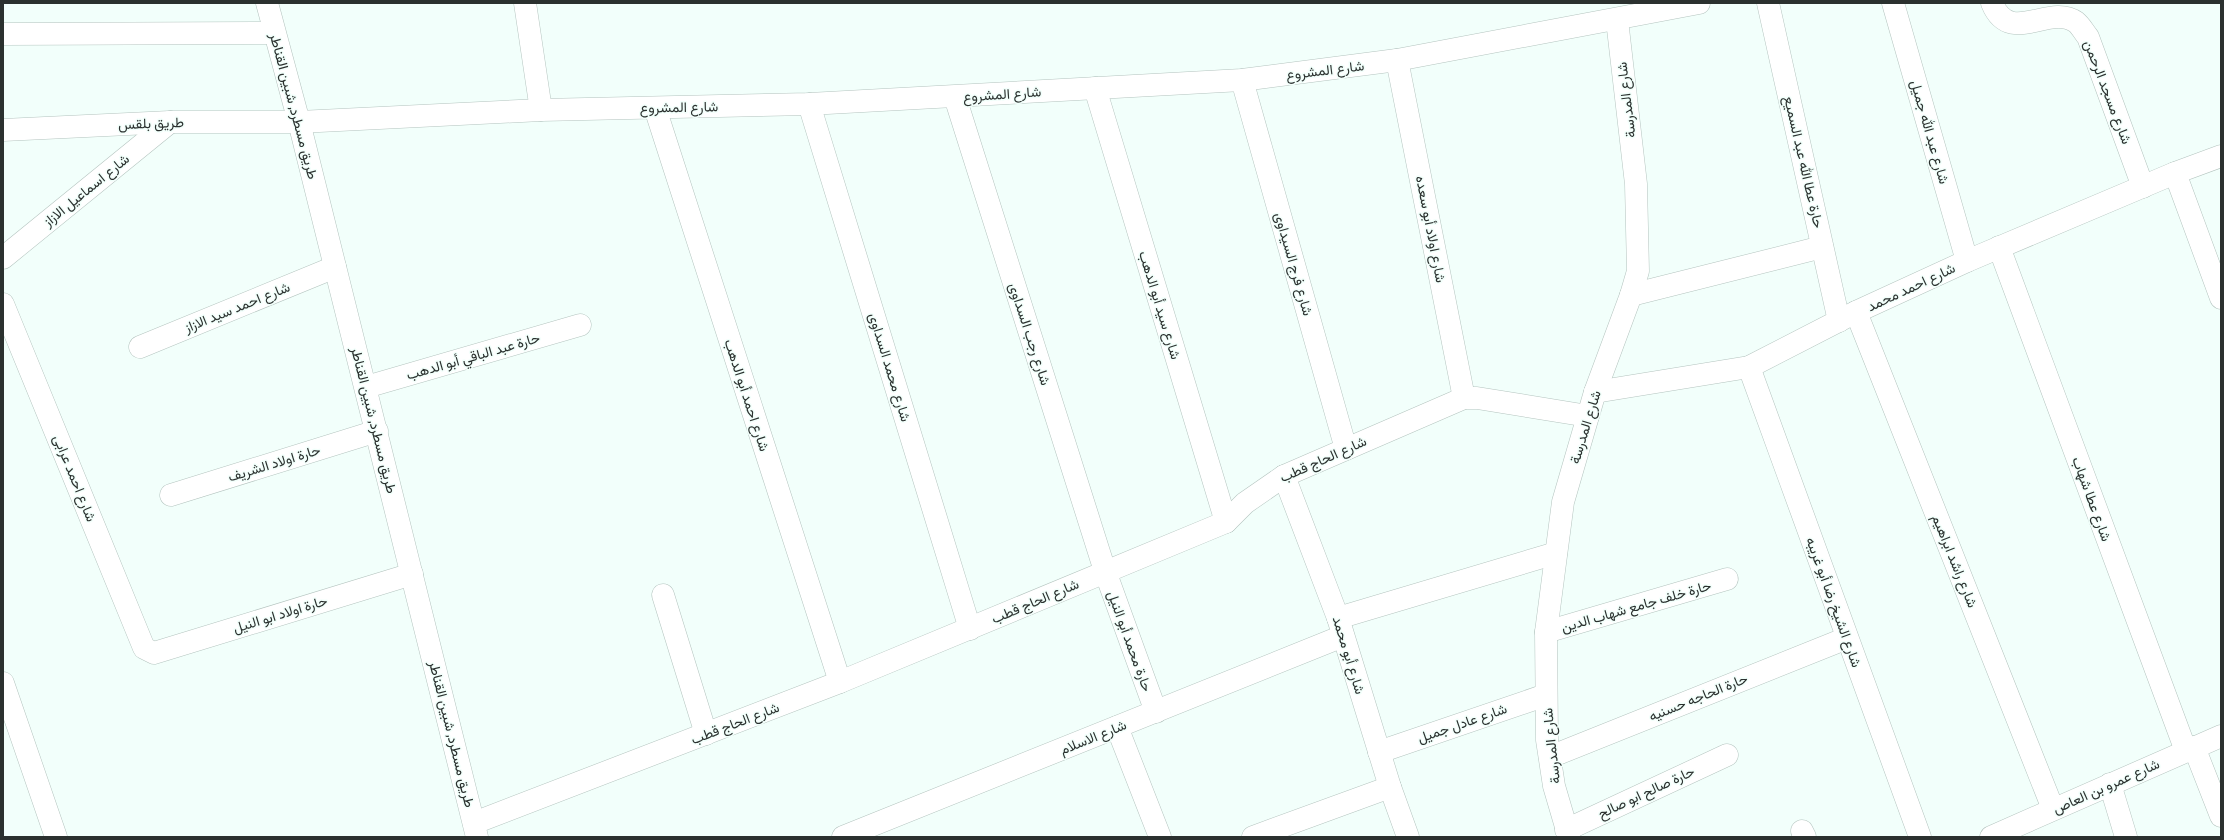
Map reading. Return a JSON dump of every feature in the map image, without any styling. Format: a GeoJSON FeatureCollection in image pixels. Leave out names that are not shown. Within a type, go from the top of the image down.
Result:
{"type":"FeatureCollection","features":[{"type":"Feature","properties":{"kind":"street","name":"طريق مسطرد, شبين القناطر"},"geometry":{"type":"LineString","coordinates":[[267,3],[299,122],[366,387],[475,830]]}},
{"type":"Feature","properties":{"kind":"street"},"geometry":{"type":"LineString","coordinates":[[525,3],[541,110]]}},
{"type":"Feature","properties":{"kind":"street","name":"شارع المشروع"},"geometry":{"type":"LineString","coordinates":[[299,122],[541,110],[809,104],[1242,80],[1397,60],[1617,20],[1699,3]]}},
{"type":"Feature","properties":{"kind":"street","name":"حارة عطا الله عبد السميع"},"geometry":{"type":"LineString","coordinates":[[1768,3],[1822,247],[1848,317]]}},
{"type":"Feature","properties":{"kind":"street","name":"شارع عبد الله جميل"},"geometry":{"type":"LineString","coordinates":[[1893,3],[1967,261]]}},
{"type":"Feature","properties":{"kind":"street","name":"شارع مسجد الرحمن"},"geometry":{"type":"LineString","coordinates":[[1992,3],[1995,10],[2009,22],[2018,25],[2051,18],[2064,18],[2076,22],[2088,37],[2143,187]]}},
{"type":"Feature","properties":{"kind":"street","name":"شارع المدرسة"},"geometry":{"type":"LineString","coordinates":[[1567,834],[1554,786],[1550,757],[1546,695],[1546,632],[1563,502],[1595,392],[1631,295],[1638,271],[1636,184],[1617,20]]}},
{"type":"Feature","properties":{"kind":"street"},"geometry":{"type":"LineString","coordinates":[[3,34],[274,33]]}},
{"type":"Feature","properties":{"kind":"street","name":"شارع اولاد أبو سعده"},"geometry":{"type":"LineString","coordinates":[[1397,60],[1464,398]]}},
{"type":"Feature","properties":{"kind":"street","name":"شارع فرج السيداوى"},"geometry":{"type":"LineString","coordinates":[[1242,80],[1346,448]]}},
{"type":"Feature","properties":{"kind":"street","name":"شارع سيد أبو الدهب"},"geometry":{"type":"LineString","coordinates":[[1095,88],[1226,522]]}},
{"type":"Feature","properties":{"kind":"street","name":"شارع رجب السداوى"},"geometry":{"type":"LineString","coordinates":[[955,97],[1105,571]]}},
{"type":"Feature","properties":{"kind":"street","name":"شارع محمد السداوى"},"geometry":{"type":"LineString","coordinates":[[809,104],[970,629]]}},
{"type":"Feature","properties":{"kind":"street","name":"شارع احمد أبو الدهب"},"geometry":{"type":"LineString","coordinates":[[655,108],[840,682]]}},
{"type":"Feature","properties":{"kind":"street","name":"طريق بلقس"},"geometry":{"type":"LineString","coordinates":[[3,130],[170,122],[299,122]]}},
{"type":"Feature","properties":{"kind":"street","name":"شارع اسماعيل الازاز"},"geometry":{"type":"LineString","coordinates":[[3,258],[170,122]]}},
{"type":"Feature","properties":{"kind":"street","name":"شارع احمد محمد"},"geometry":{"type":"LineString","coordinates":[[1595,392],[1748,367],[1848,317],[1967,261],[2175,173],[2221,156]]}},
{"type":"Feature","properties":{"kind":"street"},"geometry":{"type":"LineString","coordinates":[[2175,173],[2221,298]]}},
{"type":"Feature","properties":{"kind":"street"},"geometry":{"type":"LineString","coordinates":[[1631,295],[1822,247]]}},
{"type":"Feature","properties":{"kind":"street","name":"شارع عطا شهاب"},"geometry":{"type":"LineString","coordinates":[[1999,247],[2190,749],[2221,816]]}},
{"type":"Feature","properties":{"kind":"street","name":"شارع احمد سيد الازاز"},"geometry":{"type":"LineString","coordinates":[[140,347],[335,267]]}},
{"type":"Feature","properties":{"kind":"street","name":"شارع احمد عرابى"},"geometry":{"type":"LineString","coordinates":[[3,304],[144,648],[148,651]]}},
{"type":"Feature","properties":{"kind":"street","name":"شارع راشد ابراهيم"},"geometry":{"type":"LineString","coordinates":[[1848,317],[2053,809]]}},
{"type":"Feature","properties":{"kind":"street","name":"حارة عبد الباقي أبو الدهب"},"geometry":{"type":"LineString","coordinates":[[366,387],[580,324]]}},
{"type":"Feature","properties":{"kind":"street","name":"شارع الشيخ رضا أبو غريبه"},"geometry":{"type":"LineString","coordinates":[[1748,367],[1920,837]]}},
{"type":"Feature","properties":{"kind":"street","name":"شارع الحاج قطب"},"geometry":{"type":"LineString","coordinates":[[475,830],[706,734],[840,682],[970,629],[1105,571],[1226,522],[1245,503],[1284,476],[1464,398],[1477,398],[1588,416]]}},
{"type":"Feature","properties":{"kind":"street","name":"حارة اولاد الشريف"},"geometry":{"type":"LineString","coordinates":[[171,495],[376,431]]}},
{"type":"Feature","properties":{"kind":"street","name":"شارع أبو محمد"},"geometry":{"type":"LineString","coordinates":[[1284,476],[1340,627],[1390,787],[1408,837]]}},
{"type":"Feature","properties":{"kind":"street","name":"شارع الاسلام"},"geometry":{"type":"LineString","coordinates":[[843,837],[1156,712],[1340,627],[1556,553]]}},
{"type":"Feature","properties":{"kind":"street","name":"حارة محمد أبو النيل"},"geometry":{"type":"LineString","coordinates":[[1105,571],[1156,712]]}},
{"type":"Feature","properties":{"kind":"street","name":"حارة اولاد ابو النيل"},"geometry":{"type":"LineString","coordinates":[[148,651],[154,653],[412,574]]}},
{"type":"Feature","properties":{"kind":"street","name":"حارة خلف جامع شهاب الدين"},"geometry":{"type":"LineString","coordinates":[[1546,632],[1727,580]]}},
{"type":"Feature","properties":{"kind":"street"},"geometry":{"type":"LineString","coordinates":[[663,595],[706,734]]}},
{"type":"Feature","properties":{"kind":"street","name":"حارة الحاجه حسنيه"},"geometry":{"type":"LineString","coordinates":[[1550,757],[1847,638]]}},
{"type":"Feature","properties":{"kind":"street"},"geometry":{"type":"LineString","coordinates":[[3,683],[56,837]]}},
{"type":"Feature","properties":{"kind":"street","name":"شارع عادل جميل"},"geometry":{"type":"LineString","coordinates":[[1379,752],[1546,695]]}},
{"type":"Feature","properties":{"kind":"street"},"geometry":{"type":"LineString","coordinates":[[1116,727],[1160,837]]}},
{"type":"Feature","properties":{"kind":"street","name":"شارع عمرو بن العاص"},"geometry":{"type":"LineString","coordinates":[[1991,837],[2221,736]]}},
{"type":"Feature","properties":{"kind":"street","name":"حارة صالح ابو صالح"},"geometry":{"type":"LineString","coordinates":[[1567,834],[1726,754]]}},
{"type":"Feature","properties":{"kind":"street"},"geometry":{"type":"LineString","coordinates":[[2110,784],[2126,837]]}},
{"type":"Feature","properties":{"kind":"street"},"geometry":{"type":"LineString","coordinates":[[1253,837],[1390,787]]}}]}
